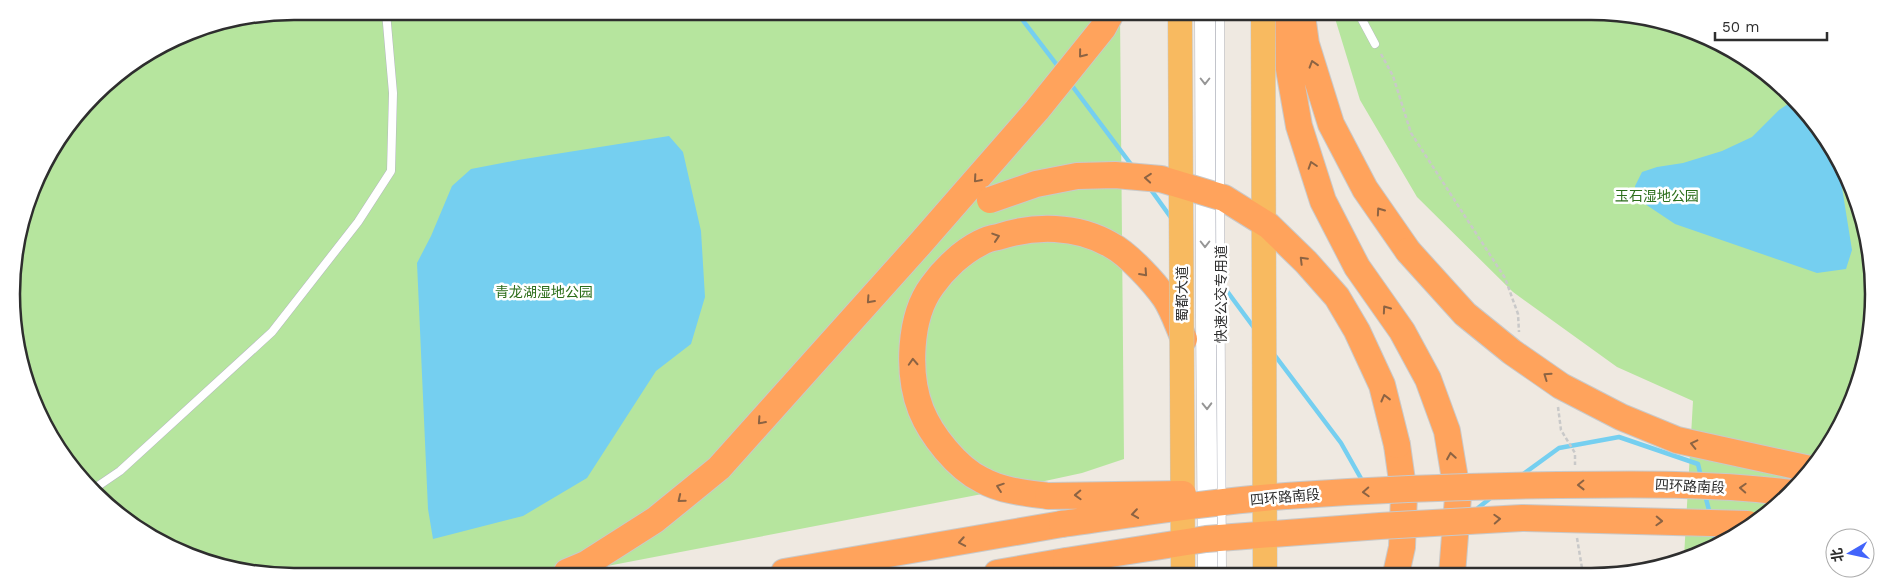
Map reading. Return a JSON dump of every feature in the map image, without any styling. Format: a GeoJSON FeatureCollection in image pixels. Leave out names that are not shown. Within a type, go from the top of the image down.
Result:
{"type":"FeatureCollection","features":[{"type":"Feature","properties":{"kind":"highway"},"geometry":{"type":"LineString","coordinates":[[576,568],[586,564],[655,520],[719,468],[1037,110],[1103,28],[1107,20]]}},
{"type":"Feature","properties":{"kind":"highway","name":"蜀都大道"},"geometry":{"type":"LineString","coordinates":[[1180,20],[1183,568]]}},
{"type":"Feature","properties":{"kind":"highway"},"geometry":{"type":"LineString","coordinates":[[1189,568],[1192,20]]}},
{"type":"Feature","properties":{"kind":"highway"},"geometry":{"type":"LineString","coordinates":[[1263,20],[1265,568]]}},
{"type":"Feature","properties":{"kind":"highway"},"geometry":{"type":"LineString","coordinates":[[1288,20],[1289,69],[1299,126],[1323,200],[1357,267],[1402,331],[1428,379],[1447,431],[1458,498],[1452,568]]}},
{"type":"Feature","properties":{"kind":"highway"},"geometry":{"type":"LineString","coordinates":[[1303,20],[1306,44],[1331,124],[1365,189],[1408,251],[1465,314],[1512,352],[1561,386],[1621,417],[1677,440],[1804,467]]}},
{"type":"Feature","properties":{"kind":"highway"},"geometry":{"type":"LineString","coordinates":[[919,245],[990,200],[1036,184],[1077,176],[1115,175],[1161,179],[1224,198],[1269,226],[1306,262],[1337,297],[1357,331],[1382,385],[1397,445],[1404,495],[1402,547],[1397,568]]}},
{"type":"Feature","properties":{"kind":"highway"},"geometry":{"type":"LineString","coordinates":[[1189,351],[1166,298],[1139,268],[1112,245],[1083,233],[1047,227],[1009,233],[980,242],[952,264],[931,287],[918,316],[912,346],[914,380],[921,409],[938,440],[959,463],[981,480],[1007,490],[1048,496],[1141,493],[1301,495]]}},
{"type":"Feature","properties":{"kind":"highway","name":"四环路南段"},"geometry":{"type":"LineString","coordinates":[[807,568],[1062,524],[1198,505],[1301,495],[1491,486],[1637,484],[1765,489],[1781,491]]}},
{"type":"Feature","properties":{"kind":"highway"},"geometry":{"type":"LineString","coordinates":[[1028,568],[1206,539],[1380,526],[1522,518],[1740,524]]}},
{"type":"Feature","properties":{"kind":"highway"},"geometry":{"type":"LineString","coordinates":[[1114,568],[1380,526]]}},
{"type":"Feature","properties":{"kind":"main road"},"geometry":{"type":"LineString","coordinates":[[1205,20],[1208,568]]}},
{"type":"Feature","properties":{"kind":"main road"},"geometry":{"type":"LineString","coordinates":[[1251,20],[1255,568]]}},
{"type":"Feature","properties":{"kind":"lane"},"geometry":{"type":"LineString","coordinates":[[98,486],[120,471],[272,332],[358,222],[391,172],[393,93],[387,20]]}},
{"type":"Feature","properties":{"kind":"lane","name":"快速公交专用道"},"geometry":{"type":"LineString","coordinates":[[1220,20],[1222,568]]}},
{"type":"Feature","properties":{"kind":"lane"},"geometry":{"type":"LineString","coordinates":[[1362,20],[1375,44]]}},
{"type":"Feature","properties":{"kind":"path"},"geometry":{"type":"LineString","coordinates":[[1375,44],[1393,76],[1411,133],[1505,278],[1518,314],[1519,339]]}},
{"type":"Feature","properties":{"kind":"path"},"geometry":{"type":"LineString","coordinates":[[1557,402],[1561,430],[1575,453]]}},
{"type":"Feature","properties":{"kind":"green space","name":"青龙湖湿地公园"},"geometry":{"type":"Polygon","coordinates":[[[294,20],[1120,20],[1124,459],[1082,473],[1003,490],[597,568],[294,568],[258,566],[223,559],[173,540],[127,511],[88,475],[57,431],[41,399],[29,365],[22,330],[20,294],[22,258],[29,223],[41,189],[57,157],[77,127],[100,100],[142,66],[173,48],[223,29],[241,25],[294,20]]]}},
{"type":"Feature","properties":{"kind":"green space","name":"玉石湿地公园"},"geometry":{"type":"Polygon","coordinates":[[[1336,20],[1591,20],[1627,22],[1662,29],[1712,48],[1743,66],[1772,88],[1808,127],[1837,173],[1856,223],[1863,258],[1865,294],[1863,330],[1856,365],[1837,415],[1819,446],[1797,475],[1772,500],[1743,522],[1712,540],[1684,551],[1693,401],[1617,367],[1513,292],[1417,197],[1360,100],[1336,20]]]}},
{"type":"Feature","properties":{"kind":"water"},"geometry":{"type":"Polygon","coordinates":[[[1788,104],[1797,113],[1819,142],[1841,183],[1852,250],[1846,269],[1817,273],[1675,224],[1636,198],[1635,186],[1642,172],[1657,167],[1683,163],[1722,151],[1752,137],[1779,110],[1788,104]]]}},
{"type":"Feature","properties":{"kind":"water"},"geometry":{"type":"Polygon","coordinates":[[[669,136],[683,152],[701,231],[705,297],[691,344],[656,371],[587,478],[523,516],[433,539],[428,509],[417,263],[431,236],[452,186],[471,169],[669,136]]]}},
{"type":"Feature","properties":{"kind":"waterway"},"geometry":{"type":"LineString","coordinates":[[1023,20],[1060,69]]}},
{"type":"Feature","properties":{"kind":"waterway"},"geometry":{"type":"LineString","coordinates":[[1070,83],[1133,167]]}},
{"type":"Feature","properties":{"kind":"waterway"},"geometry":{"type":"LineString","coordinates":[[1149,187],[1172,219]]}},
{"type":"Feature","properties":{"kind":"waterway"},"geometry":{"type":"LineString","coordinates":[[1221,283],[1255,329]]}},
{"type":"Feature","properties":{"kind":"waterway"},"geometry":{"type":"LineString","coordinates":[[1273,353],[1341,443],[1363,482]]}},
{"type":"Feature","properties":{"kind":"waterway"},"geometry":{"type":"LineString","coordinates":[[1522,475],[1559,448],[1619,437],[1698,464],[1701,477]]}},
{"type":"Feature","properties":{"kind":"waterway"},"geometry":{"type":"LineString","coordinates":[[1705,495],[1710,514]]}},
{"type":"Feature","properties":{"kind":"waterway"},"geometry":{"type":"LineString","coordinates":[[1478,508],[1493,496]]}},
{"type":"Feature","properties":{"kind":"waterway"},"geometry":{"type":"LineString","coordinates":[[1713,531],[1715,538]]}}]}
